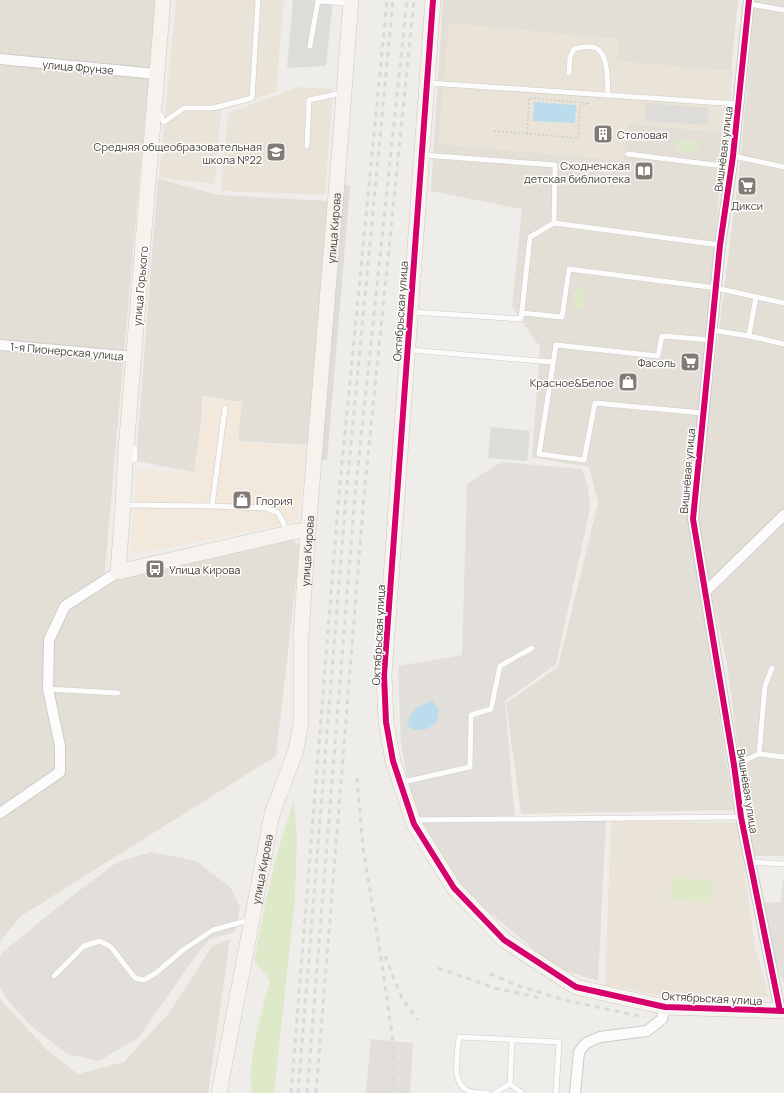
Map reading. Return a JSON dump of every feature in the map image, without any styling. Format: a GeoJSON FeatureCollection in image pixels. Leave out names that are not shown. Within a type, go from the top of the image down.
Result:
{"type":"FeatureCollection","features":[{"type":"Feature","properties":{"kind":"street","name":"улица Горького"},"geometry":{"type":"LineString","coordinates":[[118,572],[125,462],[163,0]]}},
{"type":"Feature","properties":{"kind":"street","name":"Октябрьская улица"},"geometry":{"type":"LineString","coordinates":[[433,0],[384,675],[386,722],[393,761],[399,783],[413,820],[454,888],[504,940],[576,987],[665,1008],[782,1011]]}},
{"type":"Feature","properties":{"kind":"street","name":"улица Кирова"},"geometry":{"type":"LineString","coordinates":[[219,1093],[272,814],[296,750],[301,722],[301,634],[350,2]]}},
{"type":"Feature","properties":{"kind":"street","name":"Вишнёвая улица"},"geometry":{"type":"LineString","coordinates":[[749,2],[733,156],[720,246],[693,520],[749,862],[782,1011]]}},
{"type":"Feature","properties":{"kind":"street","name":"улица Фрунзе"},"geometry":{"type":"LineString","coordinates":[[0,59],[156,74]]}},
{"type":"Feature","properties":{"kind":"street","name":"1-я Пионерская улица"},"geometry":{"type":"LineString","coordinates":[[0,345],[134,357]]}},
{"type":"Feature","properties":{"kind":"street"},"geometry":{"type":"LineString","coordinates":[[706,592],[784,514]]}},
{"type":"Feature","properties":{"kind":"street"},"geometry":{"type":"LineString","coordinates":[[0,813],[60,772],[60,746],[48,689],[49,640],[65,606],[118,572],[297,531],[308,532]]}},
{"type":"Feature","properties":{"kind":"street"},"geometry":{"type":"LineString","coordinates":[[574,1093],[579,1052],[586,1043],[600,1037],[647,1031],[662,1019],[665,1008]]}},
{"type":"Feature","properties":{"kind":"lane"},"geometry":{"type":"LineString","coordinates":[[153,112],[159,113],[164,122],[184,108],[213,108],[252,98],[258,0]]}},
{"type":"Feature","properties":{"kind":"lane"},"geometry":{"type":"LineString","coordinates":[[310,46],[318,1],[350,2]]}},
{"type":"Feature","properties":{"kind":"lane"},"geometry":{"type":"LineString","coordinates":[[749,2],[784,10]]}},
{"type":"Feature","properties":{"kind":"lane"},"geometry":{"type":"LineString","coordinates":[[569,73],[570,58],[574,49],[586,46],[596,48],[603,56],[607,69],[608,95]]}},
{"type":"Feature","properties":{"kind":"lane"},"geometry":{"type":"LineString","coordinates":[[426,83],[738,104]]}},
{"type":"Feature","properties":{"kind":"lane"},"geometry":{"type":"LineString","coordinates":[[307,146],[309,100],[344,92]]}},
{"type":"Feature","properties":{"kind":"lane"},"geometry":{"type":"LineString","coordinates":[[628,154],[731,167]]}},
{"type":"Feature","properties":{"kind":"lane"},"geometry":{"type":"LineString","coordinates":[[421,155],[555,165],[554,223]]}},
{"type":"Feature","properties":{"kind":"lane"},"geometry":{"type":"LineString","coordinates":[[733,156],[784,167]]}},
{"type":"Feature","properties":{"kind":"lane"},"geometry":{"type":"LineString","coordinates":[[410,312],[521,318],[530,237],[554,223],[720,246]]}},
{"type":"Feature","properties":{"kind":"lane"},"geometry":{"type":"LineString","coordinates":[[522,313],[562,317],[569,269],[716,288],[784,303]]}},
{"type":"Feature","properties":{"kind":"lane"},"geometry":{"type":"LineString","coordinates":[[749,336],[756,297]]}},
{"type":"Feature","properties":{"kind":"lane"},"geometry":{"type":"LineString","coordinates":[[712,330],[784,344]]}},
{"type":"Feature","properties":{"kind":"lane"},"geometry":{"type":"LineString","coordinates":[[703,413],[594,403],[584,460],[538,454],[556,345],[658,356],[662,336],[711,340]]}},
{"type":"Feature","properties":{"kind":"lane"},"geometry":{"type":"LineString","coordinates":[[407,350],[552,362]]}},
{"type":"Feature","properties":{"kind":"lane"},"geometry":{"type":"LineString","coordinates":[[212,506],[225,408]]}},
{"type":"Feature","properties":{"kind":"lane"},"geometry":{"type":"LineString","coordinates":[[123,505],[266,508],[278,513],[289,533]]}},
{"type":"Feature","properties":{"kind":"lane"},"geometry":{"type":"LineString","coordinates":[[399,783],[470,767],[472,715],[491,709],[500,666],[532,648]]}},
{"type":"Feature","properties":{"kind":"lane"},"geometry":{"type":"LineString","coordinates":[[759,754],[765,686],[772,668]]}},
{"type":"Feature","properties":{"kind":"lane"},"geometry":{"type":"LineString","coordinates":[[48,689],[118,693]]}},
{"type":"Feature","properties":{"kind":"lane"},"geometry":{"type":"LineString","coordinates":[[734,765],[759,754],[784,756]]}},
{"type":"Feature","properties":{"kind":"lane"},"geometry":{"type":"LineString","coordinates":[[413,820],[741,817]]}},
{"type":"Feature","properties":{"kind":"lane"},"geometry":{"type":"LineString","coordinates":[[749,862],[784,864]]}},
{"type":"Feature","properties":{"kind":"lane"},"geometry":{"type":"LineString","coordinates":[[54,976],[84,946],[100,941],[111,947],[135,978],[144,980],[156,973],[183,950],[213,930],[252,920]]}},
{"type":"Feature","properties":{"kind":"lane"},"geometry":{"type":"LineString","coordinates":[[488,1093],[468,1091],[460,1084],[457,1076],[459,1037],[559,1042],[556,1093]]}},
{"type":"Feature","properties":{"kind":"lane"},"geometry":{"type":"LineString","coordinates":[[510,1084],[512,1040]]}},
{"type":"Feature","properties":{"kind":"lane"},"geometry":{"type":"LineString","coordinates":[[495,1093],[510,1084]]}},
{"type":"Feature","properties":{"kind":"lane"},"geometry":{"type":"LineString","coordinates":[[510,1084],[522,1093]]}},
{"type":"Feature","properties":{"kind":"path"},"geometry":{"type":"LineString","coordinates":[[589,103],[590,93]]}},
{"type":"Feature","properties":{"kind":"path"},"geometry":{"type":"LineString","coordinates":[[527,134],[529,98],[589,103]]}},
{"type":"Feature","properties":{"kind":"path"},"geometry":{"type":"LineString","coordinates":[[494,131],[578,138],[580,106],[589,103]]}},
{"type":"Feature","properties":{"kind":"shaded area"},"geometry":{"type":"Polygon","coordinates":[[[0,0],[157,0],[140,172],[104,580],[292,539],[300,546],[276,756],[21,916],[0,941],[0,0]]]}},
{"type":"Feature","properties":{"kind":"shaded area"},"geometry":{"type":"Polygon","coordinates":[[[176,0],[284,0],[276,92],[221,111],[215,184],[159,178],[176,0]]]}},
{"type":"Feature","properties":{"kind":"shaded area"},"geometry":{"type":"Polygon","coordinates":[[[293,0],[333,0],[326,66],[287,68],[293,0]]]}},
{"type":"Feature","properties":{"kind":"shaded area"},"geometry":{"type":"Polygon","coordinates":[[[443,0],[738,0],[688,520],[734,810],[521,814],[506,703],[558,667],[598,503],[589,467],[532,457],[540,347],[512,307],[522,209],[431,191],[443,0]]]}},
{"type":"Feature","properties":{"kind":"shaded area"},"geometry":{"type":"Polygon","coordinates":[[[755,0],[784,0],[784,856],[754,856],[747,820],[727,664],[695,520],[739,172],[755,0]]]}},
{"type":"Feature","properties":{"kind":"shaded area"},"geometry":{"type":"Polygon","coordinates":[[[449,23],[619,39],[617,61],[733,71],[728,133],[627,124],[624,161],[438,144],[449,23]]]}},
{"type":"Feature","properties":{"kind":"shaded area","name":"Средняя общеобразовательная школа №22"},"geometry":{"type":"Polygon","coordinates":[[[299,87],[333,89],[325,195],[221,191],[228,113],[299,87]]]}},
{"type":"Feature","properties":{"kind":"shaded area"},"geometry":{"type":"Polygon","coordinates":[[[646,103],[708,108],[707,125],[644,121],[646,103]]]}},
{"type":"Feature","properties":{"kind":"shaded area"},"geometry":{"type":"Polygon","coordinates":[[[158,179],[219,195],[328,201],[308,445],[238,441],[242,402],[202,396],[202,416],[194,472],[136,461],[158,179]]]}},
{"type":"Feature","properties":{"kind":"shaded area"},"geometry":{"type":"Polygon","coordinates":[[[343,185],[350,186],[327,460],[319,459],[343,185]]]}},
{"type":"Feature","properties":{"kind":"shaded area"},"geometry":{"type":"Polygon","coordinates":[[[202,397],[241,403],[238,442],[308,448],[298,519],[296,522],[130,555],[137,469],[194,474],[203,416],[202,397]]]}},
{"type":"Feature","properties":{"kind":"shaded area"},"geometry":{"type":"Polygon","coordinates":[[[491,427],[530,431],[527,461],[488,458],[491,427]]]}},
{"type":"Feature","properties":{"kind":"shaded area"},"geometry":{"type":"Polygon","coordinates":[[[501,462],[582,469],[588,487],[590,509],[556,664],[505,701],[515,821],[606,821],[598,981],[555,967],[470,896],[427,836],[409,788],[401,743],[398,666],[462,655],[467,484],[501,462]]]}},
{"type":"Feature","properties":{"kind":"shaded area"},"geometry":{"type":"Polygon","coordinates":[[[611,821],[738,823],[755,947],[769,997],[667,997],[605,985],[611,821]]]}},
{"type":"Feature","properties":{"kind":"shaded area"},"geometry":{"type":"Polygon","coordinates":[[[151,852],[196,861],[230,887],[240,907],[235,932],[210,939],[197,954],[139,1037],[99,1061],[67,1054],[30,1025],[6,998],[0,987],[0,957],[3,952],[59,906],[116,863],[151,852]]]}},
{"type":"Feature","properties":{"kind":"shaded area"},"geometry":{"type":"Polygon","coordinates":[[[783,878],[784,984],[775,962],[763,903],[781,902],[783,878]]]}},
{"type":"Feature","properties":{"kind":"shaded area"},"geometry":{"type":"Polygon","coordinates":[[[230,939],[208,1093],[0,1093],[0,999],[47,1050],[78,1074],[124,1062],[170,1012],[212,946],[230,939]]]}},
{"type":"Feature","properties":{"kind":"shaded area"},"geometry":{"type":"Polygon","coordinates":[[[371,1039],[413,1043],[410,1093],[366,1093],[371,1039]]]}},
{"type":"Feature","properties":{"kind":"green space"},"geometry":{"type":"Polygon","coordinates":[[[677,140],[699,142],[698,153],[676,150],[677,140]]]}},
{"type":"Feature","properties":{"kind":"green space"},"geometry":{"type":"Polygon","coordinates":[[[576,287],[586,288],[583,309],[573,308],[576,287]]]}},
{"type":"Feature","properties":{"kind":"green space"},"geometry":{"type":"Polygon","coordinates":[[[294,801],[297,839],[295,899],[274,1093],[252,1093],[250,1082],[253,1053],[259,1021],[270,980],[254,961],[266,900],[281,840],[294,801]]]}},
{"type":"Feature","properties":{"kind":"green space"},"geometry":{"type":"Polygon","coordinates":[[[672,877],[712,881],[710,902],[670,899],[672,877]]]}},
{"type":"Feature","properties":{"kind":"water"},"geometry":{"type":"Polygon","coordinates":[[[534,102],[576,105],[575,123],[533,121],[534,102]]]}},
{"type":"Feature","properties":{"kind":"water"},"geometry":{"type":"Polygon","coordinates":[[[433,701],[439,711],[437,722],[427,729],[414,730],[407,725],[411,714],[416,708],[433,701]]]}},
{"type":"Feature","properties":{"kind":"railway"},"geometry":{"type":"LineString","coordinates":[[291,1093],[339,494],[387,0]]}},
{"type":"Feature","properties":{"kind":"railway"},"geometry":{"type":"LineString","coordinates":[[298,1093],[346,497],[393,0]]}},
{"type":"Feature","properties":{"kind":"railway"},"geometry":{"type":"LineString","coordinates":[[307,1093],[355,495],[407,0]]}},
{"type":"Feature","properties":{"kind":"railway"},"geometry":{"type":"LineString","coordinates":[[316,1093],[364,496],[414,0]]}},
{"type":"Feature","properties":{"kind":"railway"},"geometry":{"type":"LineString","coordinates":[[357,778],[363,847],[393,1041],[393,1093]]}},
{"type":"Feature","properties":{"kind":"railway"},"geometry":{"type":"LineString","coordinates":[[385,956],[401,996],[417,1020]]}},
{"type":"Feature","properties":{"kind":"railway"},"geometry":{"type":"LineString","coordinates":[[438,968],[495,988],[541,998]]}},
{"type":"Feature","properties":{"kind":"railway"},"geometry":{"type":"LineString","coordinates":[[490,974],[519,986],[564,1000],[644,1017]]}},
{"type":"Feature","properties":{"kind":"cycle path"},"geometry":{"type":"LineString","coordinates":[[433,0],[384,675],[386,722],[393,761],[414,824],[454,888],[504,940],[576,987],[665,1007],[784,1011]]}},
{"type":"Feature","properties":{"kind":"cycle path"},"geometry":{"type":"LineString","coordinates":[[749,0],[733,156],[720,245],[693,519],[734,765],[741,817],[780,1011]]}},
{"type":"Feature","properties":{"kind":"place","name":"Столовая"},"geometry":{"type":"Point","coordinates":[603,134]}},
{"type":"Feature","properties":{"kind":"place","name":"Средняя общеобразовательная школа №22"},"geometry":{"type":"Point","coordinates":[276,152]}},
{"type":"Feature","properties":{"kind":"place","name":"Сходненская детская библиотека"},"geometry":{"type":"Point","coordinates":[644,171]}},
{"type":"Feature","properties":{"kind":"place","name":"Дикси"},"geometry":{"type":"Point","coordinates":[747,186]}},
{"type":"Feature","properties":{"kind":"place","name":"Фасоль"},"geometry":{"type":"Point","coordinates":[690,362]}},
{"type":"Feature","properties":{"kind":"place","name":"Красное&Белое"},"geometry":{"type":"Point","coordinates":[628,382]}},
{"type":"Feature","properties":{"kind":"place","name":"Глория"},"geometry":{"type":"Point","coordinates":[242,500]}},
{"type":"Feature","properties":{"kind":"place","name":"Улица Кирова"},"geometry":{"type":"Point","coordinates":[155,569]}}]}
